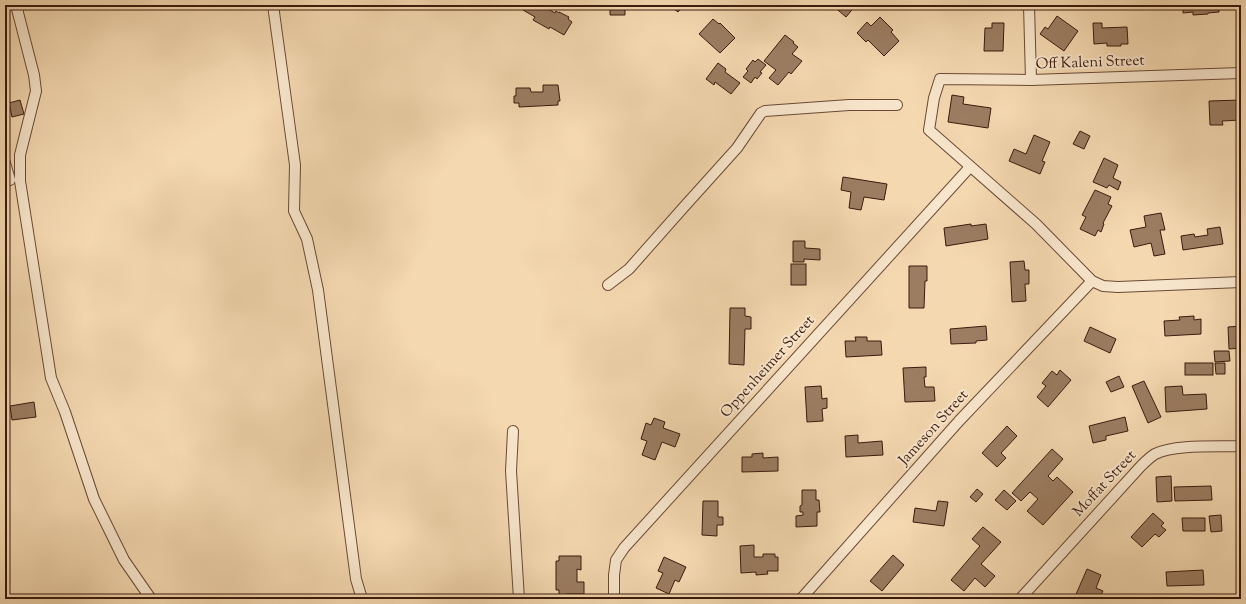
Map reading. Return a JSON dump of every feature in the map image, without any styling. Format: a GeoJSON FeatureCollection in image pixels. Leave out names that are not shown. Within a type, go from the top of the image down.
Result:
{"type":"FeatureCollection","features":[{"type":"Feature","properties":{"kind":"street"},"geometry":{"type":"LineString","coordinates":[[16,5],[34,75],[36,91],[20,155],[20,181],[51,378],[65,412],[94,499],[124,560],[151,599]]}},
{"type":"Feature","properties":{"kind":"street"},"geometry":{"type":"LineString","coordinates":[[273,5],[295,165],[294,211],[307,238],[318,290],[355,572],[362,599]]}},
{"type":"Feature","properties":{"kind":"street"},"geometry":{"type":"LineString","coordinates":[[1029,5],[1031,80]]}},
{"type":"Feature","properties":{"kind":"street","name":"Off Kaleni Street"},"geometry":{"type":"LineString","coordinates":[[970,167],[929,130],[934,98],[940,79],[1031,80],[1241,73]]}},
{"type":"Feature","properties":{"kind":"street"},"geometry":{"type":"LineString","coordinates":[[608,285],[629,269],[736,148],[761,113],[765,111],[849,105],[898,105]]}},
{"type":"Feature","properties":{"kind":"street"},"geometry":{"type":"LineString","coordinates":[[5,163],[7,180],[20,181]]}},
{"type":"Feature","properties":{"kind":"street"},"geometry":{"type":"LineString","coordinates":[[970,167],[1036,224],[1092,281],[1104,286],[1118,287],[1241,282]]}},
{"type":"Feature","properties":{"kind":"street","name":"Oppenheimer Street"},"geometry":{"type":"LineString","coordinates":[[614,599],[614,575],[616,560],[624,548],[970,167]]}},
{"type":"Feature","properties":{"kind":"street","name":"Jameson Street"},"geometry":{"type":"LineString","coordinates":[[802,599],[960,421],[1092,281]]}},
{"type":"Feature","properties":{"kind":"street"},"geometry":{"type":"LineString","coordinates":[[513,431],[511,471],[519,599]]}},
{"type":"Feature","properties":{"kind":"street","name":"Moffat Street"},"geometry":{"type":"LineString","coordinates":[[1020,599],[1141,466],[1154,455],[1166,450],[1184,448],[1241,446]]}},
{"type":"Feature","properties":{"kind":"building"},"geometry":{"type":"Polygon","coordinates":[[[526,5],[545,5],[549,7],[548,9],[555,13],[556,11],[569,17],[568,19],[572,22],[564,35],[533,20],[535,17],[523,10],[526,5]]]}},
{"type":"Feature","properties":{"kind":"building"},"geometry":{"type":"Polygon","coordinates":[[[610,5],[641,6],[625,6],[625,15],[610,15],[610,5]]]}},
{"type":"Feature","properties":{"kind":"building"},"geometry":{"type":"Polygon","coordinates":[[[669,5],[684,5],[678,12],[669,5]]]}},
{"type":"Feature","properties":{"kind":"building"},"geometry":{"type":"Polygon","coordinates":[[[832,5],[856,5],[846,17],[832,5]]]}},
{"type":"Feature","properties":{"kind":"building"},"geometry":{"type":"Polygon","coordinates":[[[1183,5],[1219,5],[1219,12],[1193,15],[1193,12],[1183,13],[1183,5]]]}},
{"type":"Feature","properties":{"kind":"building"},"geometry":{"type":"Polygon","coordinates":[[[1057,16],[1078,31],[1064,51],[1040,34],[1045,27],[1048,29],[1057,16]]]}},
{"type":"Feature","properties":{"kind":"building"},"geometry":{"type":"Polygon","coordinates":[[[880,17],[893,30],[891,32],[899,41],[884,56],[868,40],[866,42],[857,33],[867,22],[871,26],[880,17]]]}},
{"type":"Feature","properties":{"kind":"building"},"geometry":{"type":"Polygon","coordinates":[[[713,19],[719,24],[720,23],[735,38],[720,53],[699,34],[713,19]]]}},
{"type":"Feature","properties":{"kind":"building"},"geometry":{"type":"Polygon","coordinates":[[[992,23],[1004,23],[1003,51],[984,51],[985,28],[992,28],[992,23]]]}},
{"type":"Feature","properties":{"kind":"building"},"geometry":{"type":"Polygon","coordinates":[[[1093,23],[1102,23],[1102,28],[1127,27],[1128,44],[1121,44],[1121,46],[1107,46],[1107,43],[1094,44],[1093,23]]]}},
{"type":"Feature","properties":{"kind":"building"},"geometry":{"type":"Polygon","coordinates":[[[785,35],[798,47],[792,54],[802,61],[791,74],[789,72],[778,85],[769,78],[776,70],[764,61],[785,35]]]}},
{"type":"Feature","properties":{"kind":"building"},"geometry":{"type":"Polygon","coordinates":[[[758,59],[766,65],[760,72],[762,73],[757,79],[755,77],[751,83],[743,77],[748,71],[746,69],[753,60],[755,62],[758,59]]]}},
{"type":"Feature","properties":{"kind":"building"},"geometry":{"type":"Polygon","coordinates":[[[718,63],[726,69],[725,72],[740,83],[731,94],[715,82],[714,85],[706,79],[718,63]]]}},
{"type":"Feature","properties":{"kind":"building"},"geometry":{"type":"Polygon","coordinates":[[[543,85],[558,85],[560,101],[558,101],[558,105],[519,107],[519,103],[514,103],[516,88],[530,88],[531,92],[543,92],[543,85]]]}},
{"type":"Feature","properties":{"kind":"building"},"geometry":{"type":"Polygon","coordinates":[[[952,95],[964,97],[963,104],[991,108],[988,128],[948,122],[952,95]]]}},
{"type":"Feature","properties":{"kind":"building"},"geometry":{"type":"Polygon","coordinates":[[[20,100],[24,114],[12,117],[9,103],[20,100]]]}},
{"type":"Feature","properties":{"kind":"building"},"geometry":{"type":"Polygon","coordinates":[[[1241,100],[1241,120],[1222,121],[1223,125],[1210,125],[1209,101],[1241,100]]]}},
{"type":"Feature","properties":{"kind":"building"},"geometry":{"type":"Polygon","coordinates":[[[1080,131],[1090,136],[1084,149],[1073,144],[1080,131]]]}},
{"type":"Feature","properties":{"kind":"building"},"geometry":{"type":"Polygon","coordinates":[[[1034,135],[1050,142],[1042,161],[1045,162],[1040,174],[1009,161],[1014,149],[1026,154],[1034,135]]]}},
{"type":"Feature","properties":{"kind":"building"},"geometry":{"type":"Polygon","coordinates":[[[1104,158],[1118,165],[1113,178],[1121,182],[1118,190],[1109,185],[1107,188],[1093,182],[1104,158]]]}},
{"type":"Feature","properties":{"kind":"building"},"geometry":{"type":"Polygon","coordinates":[[[843,177],[887,184],[884,200],[864,197],[861,210],[849,208],[851,192],[841,190],[843,177]]]}},
{"type":"Feature","properties":{"kind":"building"},"geometry":{"type":"Polygon","coordinates":[[[1095,190],[1111,197],[1108,204],[1112,206],[1103,223],[1101,232],[1098,230],[1095,236],[1080,229],[1086,217],[1082,215],[1095,190]]]}},
{"type":"Feature","properties":{"kind":"building"},"geometry":{"type":"Polygon","coordinates":[[[1161,213],[1165,230],[1160,230],[1165,254],[1154,256],[1151,243],[1134,247],[1130,230],[1146,227],[1144,216],[1161,213]]]}},
{"type":"Feature","properties":{"kind":"building"},"geometry":{"type":"Polygon","coordinates":[[[971,224],[971,226],[986,224],[988,239],[946,246],[944,228],[971,224]]]}},
{"type":"Feature","properties":{"kind":"building"},"geometry":{"type":"Polygon","coordinates":[[[1220,227],[1223,244],[1183,250],[1181,236],[1194,234],[1195,237],[1208,235],[1207,229],[1220,227]]]}},
{"type":"Feature","properties":{"kind":"building"},"geometry":{"type":"Polygon","coordinates":[[[793,241],[805,241],[805,248],[820,249],[820,260],[804,259],[804,262],[793,262],[793,241]]]}},
{"type":"Feature","properties":{"kind":"building"},"geometry":{"type":"Polygon","coordinates":[[[1024,261],[1025,270],[1029,270],[1029,284],[1025,284],[1026,301],[1012,302],[1010,262],[1024,261]]]}},
{"type":"Feature","properties":{"kind":"building"},"geometry":{"type":"Polygon","coordinates":[[[791,264],[806,264],[806,285],[791,285],[791,264]]]}},
{"type":"Feature","properties":{"kind":"building"},"geometry":{"type":"Polygon","coordinates":[[[909,266],[927,266],[924,308],[909,308],[909,266]]]}},
{"type":"Feature","properties":{"kind":"building"},"geometry":{"type":"Polygon","coordinates":[[[730,308],[745,308],[745,316],[751,317],[751,329],[745,329],[744,365],[729,364],[730,308]]]}},
{"type":"Feature","properties":{"kind":"building"},"geometry":{"type":"Polygon","coordinates":[[[1194,316],[1194,320],[1201,319],[1201,334],[1165,336],[1164,321],[1180,320],[1179,317],[1194,316]]]}},
{"type":"Feature","properties":{"kind":"building"},"geometry":{"type":"Polygon","coordinates":[[[986,326],[987,340],[976,341],[976,343],[951,344],[950,329],[986,326]]]}},
{"type":"Feature","properties":{"kind":"building"},"geometry":{"type":"Polygon","coordinates":[[[1241,326],[1241,348],[1229,349],[1228,327],[1241,326]]]}},
{"type":"Feature","properties":{"kind":"building"},"geometry":{"type":"Polygon","coordinates":[[[1090,327],[1116,339],[1110,353],[1084,341],[1090,327]]]}},
{"type":"Feature","properties":{"kind":"building"},"geometry":{"type":"Polygon","coordinates":[[[855,337],[867,337],[867,341],[881,341],[882,355],[846,357],[845,341],[856,341],[855,337]]]}},
{"type":"Feature","properties":{"kind":"building"},"geometry":{"type":"Polygon","coordinates":[[[1214,351],[1229,351],[1230,361],[1215,362],[1214,351]]]}},
{"type":"Feature","properties":{"kind":"building"},"geometry":{"type":"Polygon","coordinates":[[[1185,363],[1213,363],[1213,375],[1185,375],[1185,363]]]}},
{"type":"Feature","properties":{"kind":"building"},"geometry":{"type":"Polygon","coordinates":[[[1215,363],[1225,363],[1225,374],[1216,374],[1215,363]]]}},
{"type":"Feature","properties":{"kind":"building"},"geometry":{"type":"Polygon","coordinates":[[[926,367],[926,377],[924,377],[925,387],[934,387],[935,401],[905,402],[903,368],[926,367]]]}},
{"type":"Feature","properties":{"kind":"building"},"geometry":{"type":"Polygon","coordinates":[[[1060,370],[1071,380],[1048,407],[1037,397],[1046,386],[1042,383],[1052,371],[1057,375],[1060,370]]]}},
{"type":"Feature","properties":{"kind":"building"},"geometry":{"type":"Polygon","coordinates":[[[1119,376],[1124,387],[1111,392],[1106,382],[1119,376]]]}},
{"type":"Feature","properties":{"kind":"building"},"geometry":{"type":"Polygon","coordinates":[[[1144,381],[1161,417],[1148,423],[1132,386],[1144,381]]]}},
{"type":"Feature","properties":{"kind":"building"},"geometry":{"type":"Polygon","coordinates":[[[821,386],[822,399],[827,398],[827,408],[822,409],[823,421],[807,422],[805,387],[821,386]]]}},
{"type":"Feature","properties":{"kind":"building"},"geometry":{"type":"Polygon","coordinates":[[[1182,386],[1183,395],[1206,394],[1207,409],[1166,412],[1165,387],[1182,386]]]}},
{"type":"Feature","properties":{"kind":"building"},"geometry":{"type":"Polygon","coordinates":[[[1237,387],[1241,387],[1241,402],[1238,403],[1237,387]]]}},
{"type":"Feature","properties":{"kind":"building"},"geometry":{"type":"Polygon","coordinates":[[[34,402],[36,417],[12,420],[10,406],[34,402]]]}},
{"type":"Feature","properties":{"kind":"building"},"geometry":{"type":"Polygon","coordinates":[[[1125,417],[1128,431],[1106,436],[1106,440],[1093,443],[1089,426],[1125,417]]]}},
{"type":"Feature","properties":{"kind":"building"},"geometry":{"type":"Polygon","coordinates":[[[654,418],[665,422],[663,428],[680,434],[675,447],[662,442],[655,460],[642,455],[647,441],[641,439],[646,423],[651,425],[654,418]]]}},
{"type":"Feature","properties":{"kind":"building"},"geometry":{"type":"Polygon","coordinates":[[[1007,426],[1017,436],[1001,453],[1006,458],[997,467],[982,453],[1007,426]]]}},
{"type":"Feature","properties":{"kind":"building"},"geometry":{"type":"Polygon","coordinates":[[[858,435],[858,443],[882,441],[883,455],[846,457],[845,436],[858,435]]]}},
{"type":"Feature","properties":{"kind":"building"},"geometry":{"type":"Polygon","coordinates":[[[1052,449],[1063,459],[1048,476],[1053,481],[1057,477],[1073,492],[1043,525],[1027,511],[1038,499],[1030,492],[1021,501],[1012,493],[1052,449]]]}},
{"type":"Feature","properties":{"kind":"building"},"geometry":{"type":"Polygon","coordinates":[[[763,453],[763,458],[778,457],[778,471],[742,472],[742,457],[752,457],[752,454],[763,453]]]}},
{"type":"Feature","properties":{"kind":"building"},"geometry":{"type":"Polygon","coordinates":[[[1171,476],[1172,501],[1157,502],[1156,477],[1171,476]]]}},
{"type":"Feature","properties":{"kind":"building"},"geometry":{"type":"Polygon","coordinates":[[[1211,486],[1212,500],[1175,501],[1174,487],[1211,486]]]}},
{"type":"Feature","properties":{"kind":"building"},"geometry":{"type":"Polygon","coordinates":[[[977,489],[983,494],[976,502],[970,497],[977,489]]]}},
{"type":"Feature","properties":{"kind":"building"},"geometry":{"type":"Polygon","coordinates":[[[802,490],[816,490],[816,500],[819,500],[820,512],[817,512],[817,526],[796,527],[796,516],[803,515],[803,512],[800,512],[800,506],[802,505],[802,490]]]}},
{"type":"Feature","properties":{"kind":"building"},"geometry":{"type":"Polygon","coordinates":[[[1004,490],[1016,501],[1007,510],[995,500],[1004,490]]]}},
{"type":"Feature","properties":{"kind":"building"},"geometry":{"type":"Polygon","coordinates":[[[703,501],[718,501],[718,517],[723,517],[723,525],[717,525],[717,536],[702,535],[703,501]]]}},
{"type":"Feature","properties":{"kind":"building"},"geometry":{"type":"Polygon","coordinates":[[[938,501],[948,502],[944,526],[913,522],[915,508],[936,511],[938,501]]]}},
{"type":"Feature","properties":{"kind":"building"},"geometry":{"type":"Polygon","coordinates":[[[1153,513],[1164,523],[1161,526],[1166,530],[1159,537],[1155,534],[1142,547],[1131,537],[1153,513]]]}},
{"type":"Feature","properties":{"kind":"building"},"geometry":{"type":"Polygon","coordinates":[[[1221,515],[1222,531],[1211,532],[1209,516],[1221,515]]]}},
{"type":"Feature","properties":{"kind":"building"},"geometry":{"type":"Polygon","coordinates":[[[1182,518],[1205,518],[1205,531],[1183,531],[1182,518]]]}},
{"type":"Feature","properties":{"kind":"building"},"geometry":{"type":"Polygon","coordinates":[[[983,527],[1001,542],[981,564],[995,576],[985,587],[975,578],[964,591],[951,580],[980,546],[972,539],[983,527]]]}},
{"type":"Feature","properties":{"kind":"building"},"geometry":{"type":"Polygon","coordinates":[[[754,545],[754,557],[763,557],[763,554],[775,554],[775,557],[778,557],[778,571],[767,571],[768,574],[756,575],[756,572],[741,573],[740,546],[754,545]]]}},
{"type":"Feature","properties":{"kind":"building"},"geometry":{"type":"Polygon","coordinates":[[[893,555],[904,565],[882,591],[870,581],[893,555]]]}},
{"type":"Feature","properties":{"kind":"building"},"geometry":{"type":"Polygon","coordinates":[[[559,556],[581,556],[581,570],[577,569],[577,582],[584,582],[584,594],[566,594],[566,598],[559,598],[559,590],[556,590],[556,561],[559,561],[559,556]]]}},
{"type":"Feature","properties":{"kind":"building"},"geometry":{"type":"Polygon","coordinates":[[[664,557],[686,567],[679,582],[675,580],[669,594],[656,588],[663,573],[658,571],[664,557]]]}},
{"type":"Feature","properties":{"kind":"building"},"geometry":{"type":"Polygon","coordinates":[[[1087,569],[1101,575],[1096,588],[1103,591],[1099,599],[1074,599],[1087,569]]]}},
{"type":"Feature","properties":{"kind":"building"},"geometry":{"type":"Polygon","coordinates":[[[1203,570],[1204,585],[1167,586],[1166,572],[1203,570]]]}}]}
